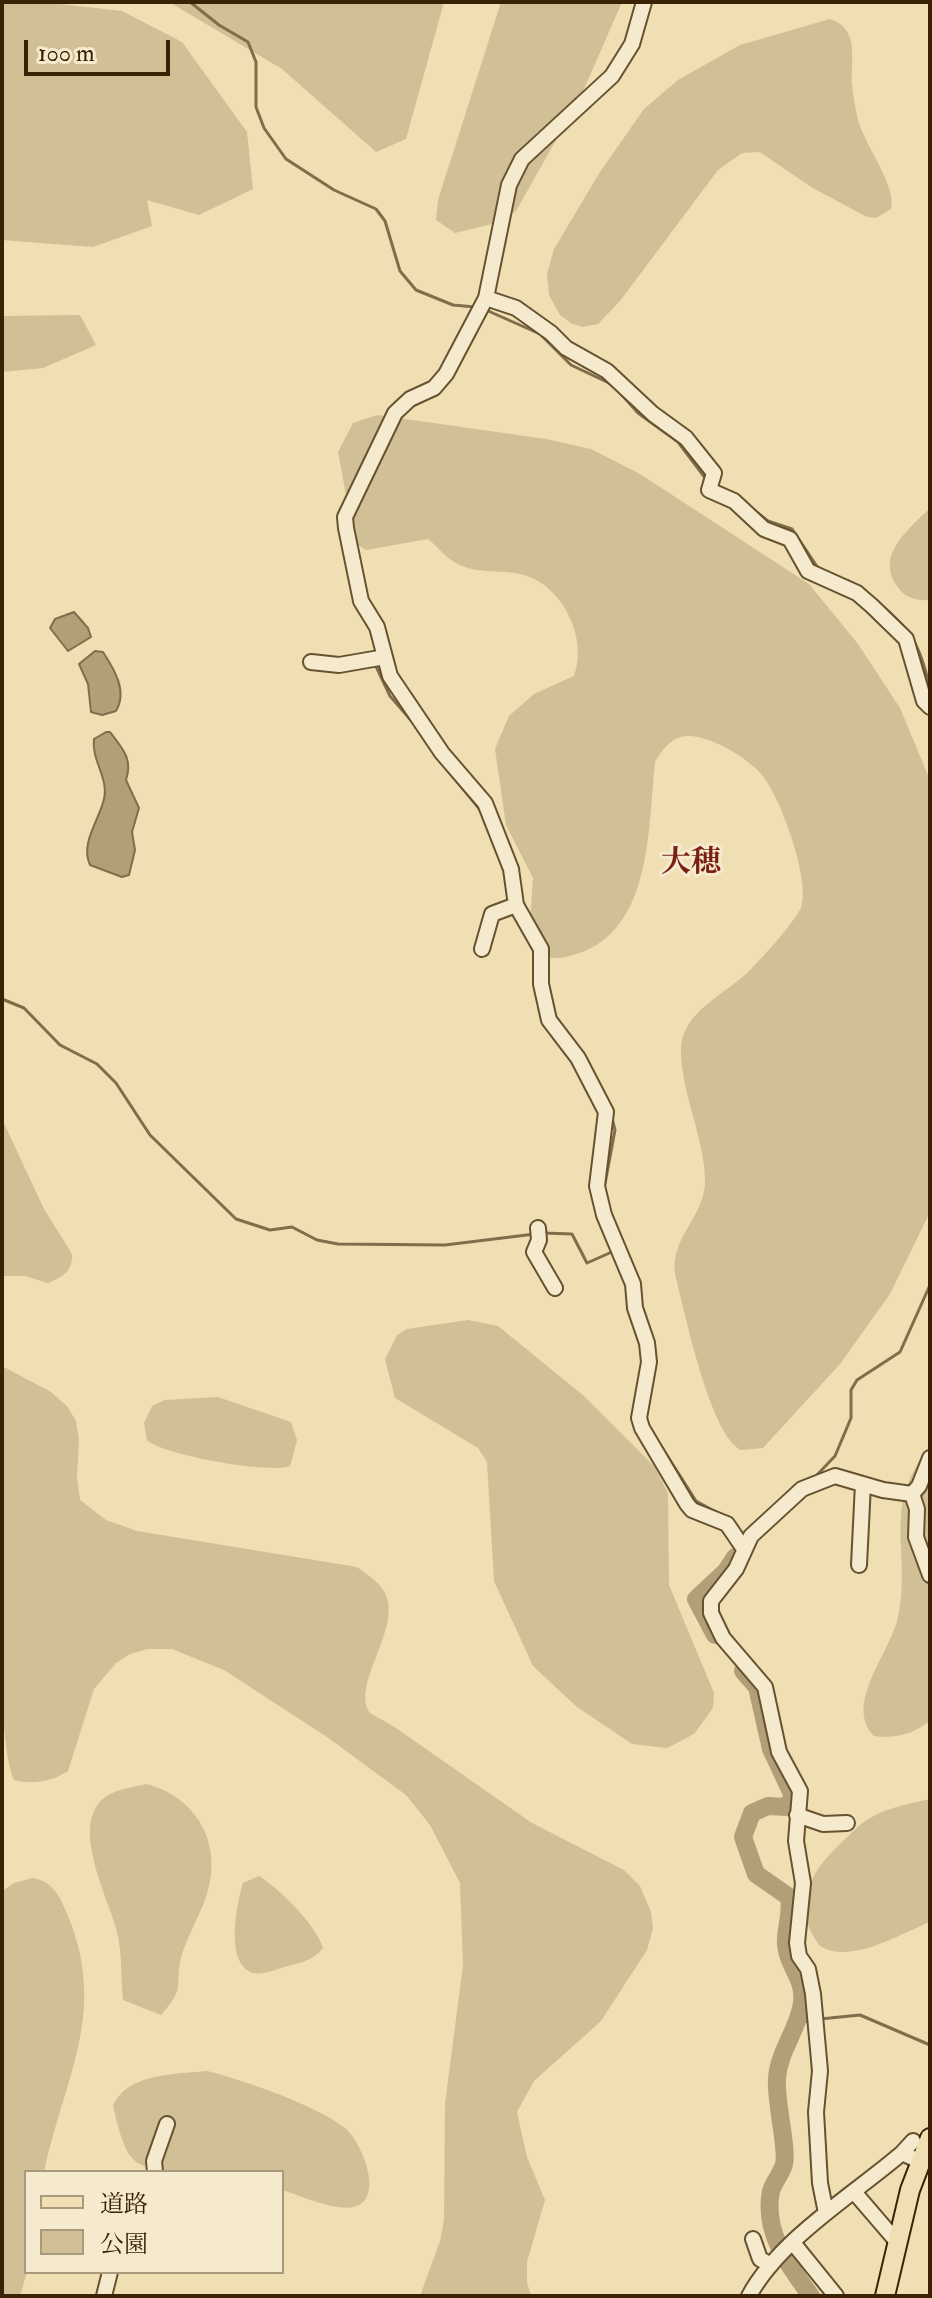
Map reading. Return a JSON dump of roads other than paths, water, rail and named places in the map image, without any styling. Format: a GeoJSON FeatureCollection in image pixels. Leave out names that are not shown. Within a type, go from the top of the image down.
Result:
{"type":"FeatureCollection","features":[{"type":"Feature","properties":{"kind":"main road"},"geometry":{"type":"LineString","coordinates":[[885,2296],[919,2161],[921,2139]]}},
{"type":"Feature","properties":{"kind":"street"},"geometry":{"type":"LineString","coordinates":[[644,2],[632,44],[612,76],[522,159],[509,185],[486,298],[446,374],[434,388],[410,399],[395,413],[345,517],[358,592],[377,627],[390,676],[442,753],[485,803],[511,869],[516,905],[541,949],[541,984],[549,1020],[578,1058],[606,1112],[597,1186],[604,1215],[633,1284],[635,1308],[647,1343],[649,1362],[639,1418],[642,1428],[692,1510],[727,1524],[744,1549]]}},
{"type":"Feature","properties":{"kind":"street"},"geometry":{"type":"LineString","coordinates":[[486,298],[516,308],[566,348],[607,371],[653,414],[686,438],[714,473],[709,490],[734,501],[764,529],[790,539],[808,571],[857,593],[894,628],[912,654],[924,701],[930,707]]}},
{"type":"Feature","properties":{"kind":"street"},"geometry":{"type":"LineString","coordinates":[[311,662],[339,665],[385,657]]}},
{"type":"Feature","properties":{"kind":"street"},"geometry":{"type":"LineString","coordinates":[[482,949],[492,914],[516,905]]}},
{"type":"Feature","properties":{"kind":"street"},"geometry":{"type":"LineString","coordinates":[[538,1228],[539,1240],[534,1252],[555,1288]]}},
{"type":"Feature","properties":{"kind":"street"},"geometry":{"type":"LineString","coordinates":[[912,1494],[919,1486],[930,1458]]}},
{"type":"Feature","properties":{"kind":"street"},"geometry":{"type":"LineString","coordinates":[[826,2213],[820,2183],[816,2112],[820,2071],[813,1994],[808,1969],[799,1956],[797,1943],[803,1883],[796,1841],[800,1791],[779,1752],[765,1687],[723,1638],[711,1613],[716,1592],[736,1569],[751,1536],[773,1512],[802,1489],[835,1476],[912,1494]]}},
{"type":"Feature","properties":{"kind":"street"},"geometry":{"type":"LineString","coordinates":[[859,1565],[863,1484]]}},
{"type":"Feature","properties":{"kind":"street"},"geometry":{"type":"LineString","coordinates":[[912,1494],[917,1509],[916,1537],[930,1575]]}},
{"type":"Feature","properties":{"kind":"street"},"geometry":{"type":"LineString","coordinates":[[797,1815],[823,1824],[847,1823]]}},
{"type":"Feature","properties":{"kind":"street"},"geometry":{"type":"LineString","coordinates":[[155,2170],[154,2161],[167,2124]]}},
{"type":"Feature","properties":{"kind":"street"},"geometry":{"type":"LineString","coordinates":[[749,2296],[771,2265],[826,2213],[921,2139]]}},
{"type":"Feature","properties":{"kind":"street"},"geometry":{"type":"LineString","coordinates":[[902,2153],[919,2161]]}},
{"type":"Feature","properties":{"kind":"street"},"geometry":{"type":"LineString","coordinates":[[855,2193],[898,2243]]}},
{"type":"Feature","properties":{"kind":"street"},"geometry":{"type":"LineString","coordinates":[[753,2239],[760,2259],[771,2265]]}},
{"type":"Feature","properties":{"kind":"street"},"geometry":{"type":"LineString","coordinates":[[794,2244],[836,2296]]}},
{"type":"Feature","properties":{"kind":"street"},"geometry":{"type":"LineString","coordinates":[[104,2296],[110,2274]]}},
{"type":"Feature","properties":{"kind":"waterway"},"geometry":{"type":"LineString","coordinates":[[190,2],[219,25],[248,42],[256,62],[256,107],[264,128],[286,159],[334,190],[376,209],[385,221],[400,271],[416,290],[453,305],[475,307]]}},
{"type":"Feature","properties":{"kind":"waterway"},"geometry":{"type":"LineString","coordinates":[[486,310],[540,334],[571,365],[611,384]]}},
{"type":"Feature","properties":{"kind":"waterway"},"geometry":{"type":"LineString","coordinates":[[622,395],[638,413],[678,442],[706,479]]}},
{"type":"Feature","properties":{"kind":"waterway"},"geometry":{"type":"LineString","coordinates":[[731,492],[768,521],[792,529],[818,568]]}},
{"type":"Feature","properties":{"kind":"waterway"},"geometry":{"type":"LineString","coordinates":[[839,578],[867,593],[908,632],[919,650],[930,688]]}},
{"type":"Feature","properties":{"kind":"waterway"},"geometry":{"type":"LineString","coordinates":[[374,662],[390,696],[415,725]]}},
{"type":"Feature","properties":{"kind":"waterway"},"geometry":{"type":"LineString","coordinates":[[450,773],[481,811]]}},
{"type":"Feature","properties":{"kind":"waterway"},"geometry":{"type":"LineString","coordinates":[[2,999],[24,1008],[60,1045],[97,1064],[116,1083],[150,1135],[236,1219],[270,1230],[292,1227],[317,1240],[338,1244],[445,1245],[535,1234]]}},
{"type":"Feature","properties":{"kind":"waterway"},"geometry":{"type":"LineString","coordinates":[[604,1189],[615,1130],[612,1118]]}},
{"type":"Feature","properties":{"kind":"waterway"},"geometry":{"type":"LineString","coordinates":[[543,1233],[572,1234],[587,1263],[614,1251]]}},
{"type":"Feature","properties":{"kind":"waterway"},"geometry":{"type":"LineString","coordinates":[[816,1476],[835,1456],[851,1418],[851,1390],[857,1380],[900,1352],[930,1285]]}},
{"type":"Feature","properties":{"kind":"waterway"},"geometry":{"type":"LineString","coordinates":[[646,1419],[655,1355]]}},
{"type":"Feature","properties":{"kind":"waterway"},"geometry":{"type":"LineString","coordinates":[[661,1446],[696,1501],[716,1512]]}},
{"type":"Feature","properties":{"kind":"waterway"},"geometry":{"type":"LineString","coordinates":[[750,1527],[789,1492]]}},
{"type":"Feature","properties":{"kind":"waterway"},"geometry":{"type":"LineString","coordinates":[[715,1635],[696,1599],[726,1571],[735,1557]]}},
{"type":"Feature","properties":{"kind":"waterway"},"geometry":{"type":"LineString","coordinates":[[743,1671],[757,1687],[771,1749],[793,1796],[787,1807],[768,1806],[752,1813],[743,1837],[756,1874],[789,1897],[786,1945],[801,1986],[802,2003],[778,2068],[777,2087],[785,2157],[771,2191],[769,2206],[779,2247],[811,2296]]}},
{"type":"Feature","properties":{"kind":"waterway"},"geometry":{"type":"LineString","coordinates":[[820,2019],[860,2015],[930,2045]]}},
{"type":"Feature","properties":{"kind":"waterway"},"geometry":{"type":"LineString","coordinates":[[797,2023],[809,2021]]}},
{"type":"Feature","properties":{"kind":"district","name":"大穂"},"geometry":{"type":"Point","coordinates":[691,865]}}]}
